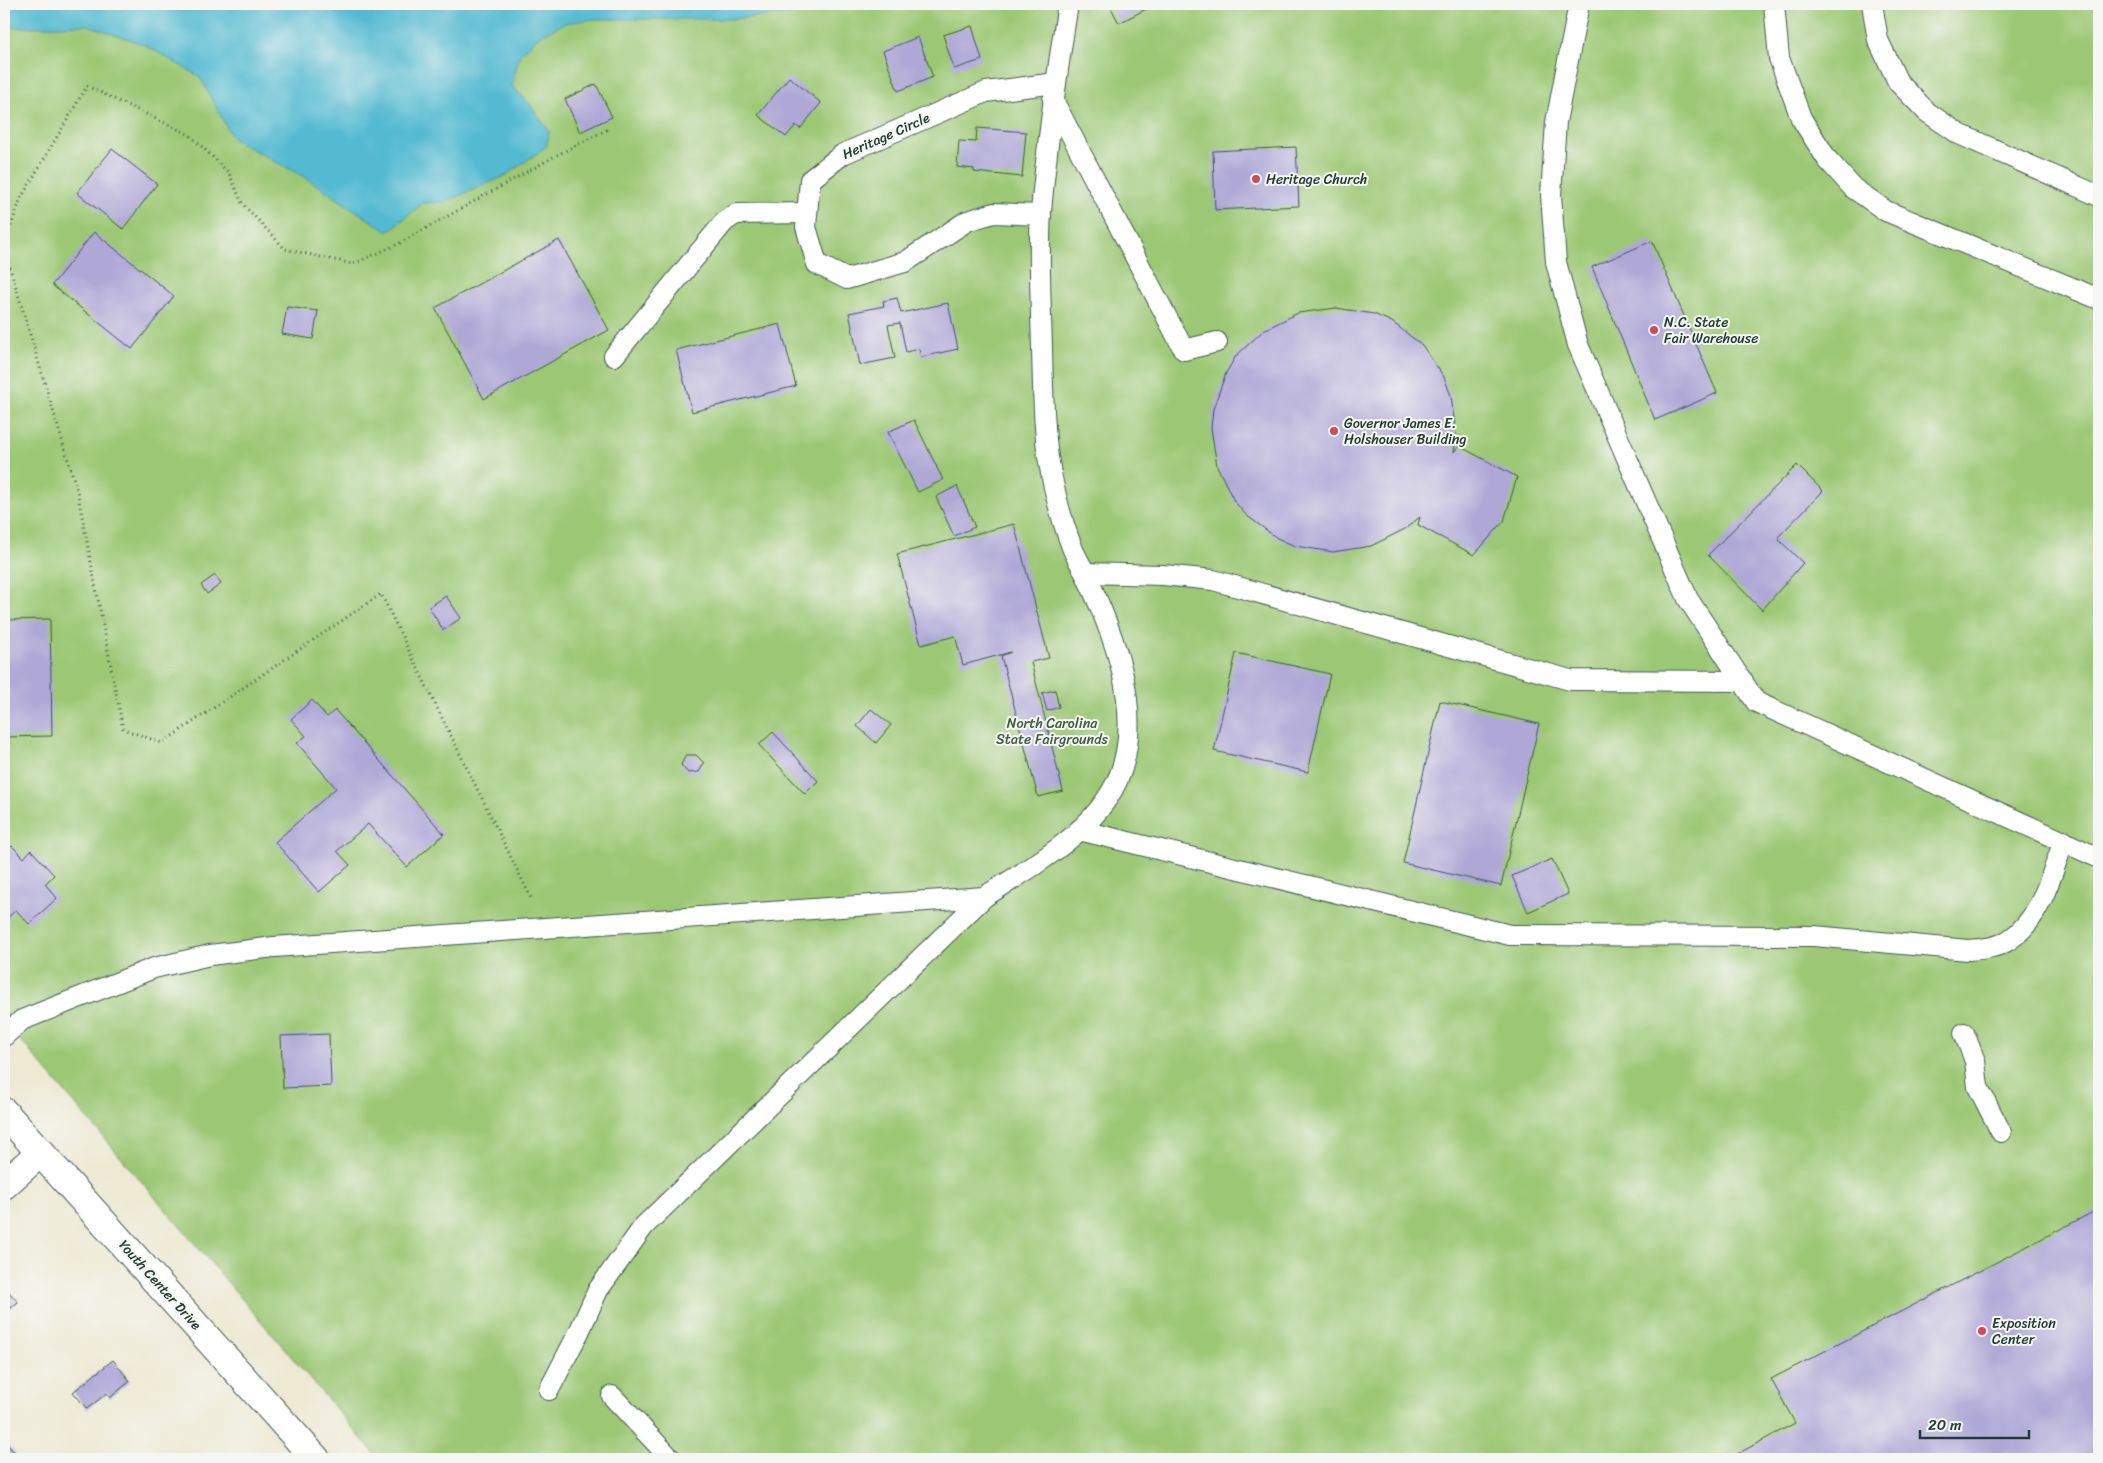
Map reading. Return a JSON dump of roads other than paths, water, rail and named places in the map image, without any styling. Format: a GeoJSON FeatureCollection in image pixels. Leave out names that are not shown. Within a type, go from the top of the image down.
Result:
{"type":"FeatureCollection","features":[{"type":"Feature","properties":{"kind":"street","name":"Youth Center Drive"},"geometry":{"type":"LineString","coordinates":[[4,1112],[316,1459]]}},
{"type":"Feature","properties":{"kind":"street"},"geometry":{"type":"LineString","coordinates":[[4,1185],[41,1152]]}},
{"type":"Feature","properties":{"kind":"lane"},"geometry":{"type":"LineString","coordinates":[[549,1390],[598,1290],[644,1226],[984,897],[1039,863],[1079,830],[1102,804],[1123,767],[1128,739],[1128,697],[1118,654],[1085,573],[1072,547],[1058,498],[1048,456],[1043,391],[1041,215],[1054,92],[1068,4]]}},
{"type":"Feature","properties":{"kind":"lane"},"geometry":{"type":"LineString","coordinates":[[1579,4],[1556,122],[1551,195],[1556,262],[1578,345],[1688,599],[1756,702],[2099,858]]}},
{"type":"Feature","properties":{"kind":"lane"},"geometry":{"type":"LineString","coordinates":[[1774,4],[1779,58],[1801,118],[1827,159],[1853,188],[1886,211],[2099,299]]}},
{"type":"Feature","properties":{"kind":"lane"},"geometry":{"type":"LineString","coordinates":[[1872,4],[1878,40],[1898,82],[1927,112],[1960,134],[2099,196]]}},
{"type":"Feature","properties":{"kind":"lane","name":"Heritage Circle"},"geometry":{"type":"LineString","coordinates":[[1041,215],[994,213],[967,221],[905,262],[847,279],[817,264],[806,227],[810,180],[843,154],[986,92],[1054,92]]}},
{"type":"Feature","properties":{"kind":"lane"},"geometry":{"type":"LineString","coordinates":[[1054,92],[1184,350],[1217,342]]}},
{"type":"Feature","properties":{"kind":"lane"},"geometry":{"type":"LineString","coordinates":[[614,356],[725,221],[736,214],[807,213]]}},
{"type":"Feature","properties":{"kind":"lane"},"geometry":{"type":"LineString","coordinates":[[1085,573],[1163,575],[1213,580],[1570,680],[1743,681]]}},
{"type":"Feature","properties":{"kind":"lane"},"geometry":{"type":"LineString","coordinates":[[1079,830],[1510,935],[1814,936],[1968,950],[1990,948],[2009,941],[2026,926],[2041,901],[2064,841]]}},
{"type":"Feature","properties":{"kind":"lane"},"geometry":{"type":"LineString","coordinates":[[4,1036],[22,1020],[154,968],[210,955],[274,947],[984,897]]}},
{"type":"Feature","properties":{"kind":"lane"},"geometry":{"type":"LineString","coordinates":[[1964,1033],[1975,1061],[1978,1087],[2001,1132]]}},
{"type":"Feature","properties":{"kind":"lane"},"geometry":{"type":"LineString","coordinates":[[612,1396],[672,1459]]}},
{"type":"Feature","properties":{"kind":"water"},"geometry":{"type":"Polygon","coordinates":[[[4,4],[850,4],[801,13],[731,19],[595,19],[565,23],[539,36],[519,56],[512,86],[528,102],[549,131],[547,146],[505,176],[445,202],[423,203],[388,232],[306,178],[233,139],[200,77],[145,45],[88,25],[4,28],[4,4]]]}},
{"type":"Feature","properties":{"kind":"place","name":"Heritage Church"},"geometry":{"type":"Point","coordinates":[1256,179]}},
{"type":"Feature","properties":{"kind":"place","name":"N.C. State Fair Warehouse"},"geometry":{"type":"Point","coordinates":[1654,330]}},
{"type":"Feature","properties":{"kind":"place","name":"Governor James E. Holshouser Building"},"geometry":{"type":"Point","coordinates":[1334,431]}},
{"type":"Feature","properties":{"kind":"place","name":"Exposition Center"},"geometry":{"type":"Point","coordinates":[1982,1331]}},
{"type":"Feature","properties":{"kind":"park label","name":"North Carolina State Fairgrounds"},"geometry":{"type":"Point","coordinates":[1052,732]}}]}
